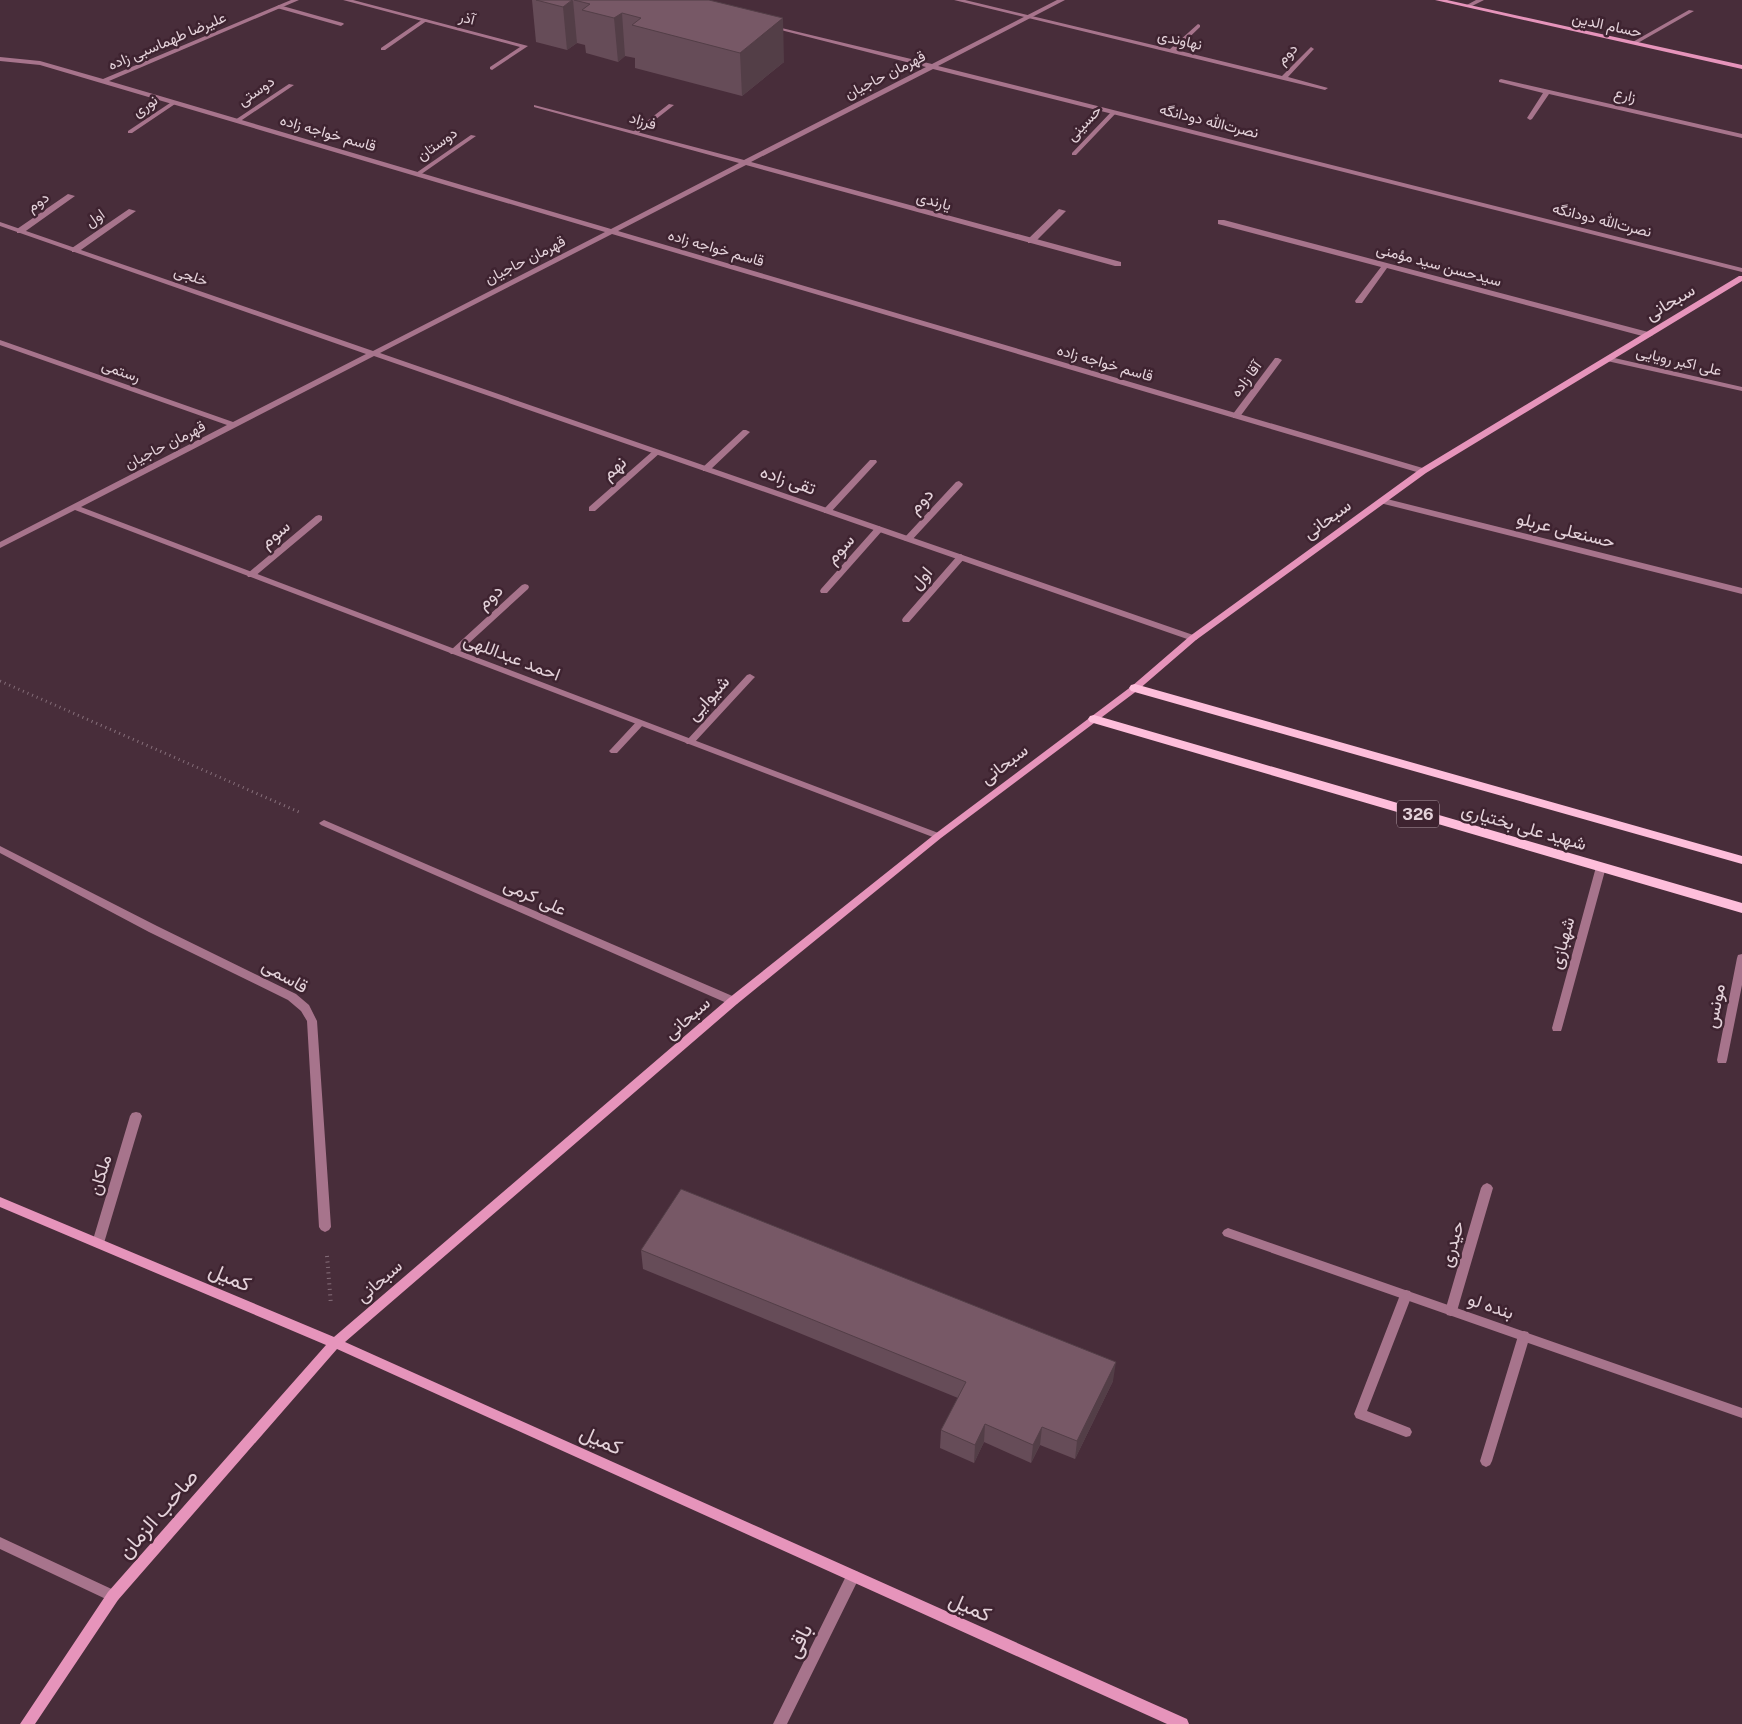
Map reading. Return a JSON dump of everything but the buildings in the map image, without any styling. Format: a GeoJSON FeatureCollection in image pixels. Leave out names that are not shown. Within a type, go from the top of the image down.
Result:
{"type":"FeatureCollection","features":[{"type":"Feature","properties":{"kind":"main road","name":"حسام الدین"},"geometry":{"type":"LineString","coordinates":[[1438,0],[1742,67]]}},
{"type":"Feature","properties":{"kind":"main road","name":"سبحانی"},"geometry":{"type":"LineString","coordinates":[[335,1343],[733,1002],[938,836],[1135,688],[1193,638],[1423,471],[1742,278]]}},
{"type":"Feature","properties":{"kind":"main road","name":"شهید علی بختیاری"},"geometry":{"type":"LineString","coordinates":[[1135,688],[1742,860]]}},
{"type":"Feature","properties":{"kind":"main road","name":"شهید علی بختیاری"},"geometry":{"type":"LineString","coordinates":[[1094,719],[1742,908]]}},
{"type":"Feature","properties":{"kind":"main road","name":"کمیل"},"geometry":{"type":"LineString","coordinates":[[0,1202],[335,1343],[1182,1724]]}},
{"type":"Feature","properties":{"kind":"main road","name":"صاحب الزمان"},"geometry":{"type":"LineString","coordinates":[[28,1724],[113,1596],[335,1343]]}},
{"type":"Feature","properties":{"kind":"street","name":"علیرضا طهماسبی زاده"},"geometry":{"type":"LineString","coordinates":[[103,81],[296,0]]}},
{"type":"Feature","properties":{"kind":"street","name":"آذر"},"geometry":{"type":"LineString","coordinates":[[346,0],[525,46],[492,68]]}},
{"type":"Feature","properties":{"kind":"street","name":"نهاوندی"},"geometry":{"type":"LineString","coordinates":[[957,0],[1325,88]]}},
{"type":"Feature","properties":{"kind":"street","name":"قهرمان حاجیان"},"geometry":{"type":"LineString","coordinates":[[0,545],[1062,0]]}},
{"type":"Feature","properties":{"kind":"street"},"geometry":{"type":"LineString","coordinates":[[1468,6],[1480,0]]}},
{"type":"Feature","properties":{"kind":"street"},"geometry":{"type":"LineString","coordinates":[[279,7],[341,24]]}},
{"type":"Feature","properties":{"kind":"street"},"geometry":{"type":"LineString","coordinates":[[1634,43],[1691,11]]}},
{"type":"Feature","properties":{"kind":"street"},"geometry":{"type":"LineString","coordinates":[[383,49],[425,20]]}},
{"type":"Feature","properties":{"kind":"street","name":"نصرت‌الله دودانگه"},"geometry":{"type":"LineString","coordinates":[[760,23],[1742,270]]}},
{"type":"Feature","properties":{"kind":"street"},"geometry":{"type":"LineString","coordinates":[[1171,51],[1198,26]]}},
{"type":"Feature","properties":{"kind":"street","name":"دوم"},"geometry":{"type":"LineString","coordinates":[[1284,78],[1311,49]]}},
{"type":"Feature","properties":{"kind":"street","name":"قاسم خواجه زاده"},"geometry":{"type":"LineString","coordinates":[[0,59],[40,63],[103,81],[1423,471]]}},
{"type":"Feature","properties":{"kind":"street","name":"زارع"},"geometry":{"type":"LineString","coordinates":[[1501,81],[1742,136]]}},
{"type":"Feature","properties":{"kind":"street","name":"دوستی"},"geometry":{"type":"LineString","coordinates":[[237,121],[291,85]]}},
{"type":"Feature","properties":{"kind":"street"},"geometry":{"type":"LineString","coordinates":[[1530,118],[1547,92]]}},
{"type":"Feature","properties":{"kind":"street","name":"نوری"},"geometry":{"type":"LineString","coordinates":[[130,132],[175,102]]}},
{"type":"Feature","properties":{"kind":"street"},"geometry":{"type":"LineString","coordinates":[[635,133],[671,105]]}},
{"type":"Feature","properties":{"kind":"street","name":"فرزاد"},"geometry":{"type":"LineString","coordinates":[[536,106],[744,164]]}},
{"type":"Feature","properties":{"kind":"street","name":"حسینی"},"geometry":{"type":"LineString","coordinates":[[1074,154],[1114,112]]}},
{"type":"Feature","properties":{"kind":"street","name":"دوستان"},"geometry":{"type":"LineString","coordinates":[[418,174],[473,136]]}},
{"type":"Feature","properties":{"kind":"street","name":"یارندی"},"geometry":{"type":"LineString","coordinates":[[744,164],[1118,264]]}},
{"type":"Feature","properties":{"kind":"street","name":"دوم"},"geometry":{"type":"LineString","coordinates":[[20,231],[71,196]]}},
{"type":"Feature","properties":{"kind":"street","name":"اول"},"geometry":{"type":"LineString","coordinates":[[75,250],[132,211]]}},
{"type":"Feature","properties":{"kind":"street"},"geometry":{"type":"LineString","coordinates":[[1031,241],[1062,212]]}},
{"type":"Feature","properties":{"kind":"street","name":"سیدحسن سید مؤمنی"},"geometry":{"type":"LineString","coordinates":[[1221,222],[1649,335]]}},
{"type":"Feature","properties":{"kind":"street","name":"خلجی"},"geometry":{"type":"LineString","coordinates":[[0,224],[373,353]]}},
{"type":"Feature","properties":{"kind":"street"},"geometry":{"type":"LineString","coordinates":[[1359,301],[1386,265]]}},
{"type":"Feature","properties":{"kind":"street","name":"رستمی"},"geometry":{"type":"LineString","coordinates":[[0,342],[234,425]]}},
{"type":"Feature","properties":{"kind":"street","name":"تقی زاده"},"geometry":{"type":"LineString","coordinates":[[373,353],[1193,638]]}},
{"type":"Feature","properties":{"kind":"street","name":"علی اکبر رویایی"},"geometry":{"type":"LineString","coordinates":[[1610,359],[1742,389]]}},
{"type":"Feature","properties":{"kind":"street","name":"آقا زاده"},"geometry":{"type":"LineString","coordinates":[[1236,416],[1278,360]]}},
{"type":"Feature","properties":{"kind":"street"},"geometry":{"type":"LineString","coordinates":[[706,469],[746,432]]}},
{"type":"Feature","properties":{"kind":"street","name":"نهم"},"geometry":{"type":"LineString","coordinates":[[592,509],[657,452]]}},
{"type":"Feature","properties":{"kind":"street"},"geometry":{"type":"LineString","coordinates":[[828,511],[874,462]]}},
{"type":"Feature","properties":{"kind":"street","name":"دوم"},"geometry":{"type":"LineString","coordinates":[[908,539],[959,484]]}},
{"type":"Feature","properties":{"kind":"street","name":"حسنعلی عربلو"},"geometry":{"type":"LineString","coordinates":[[1383,501],[1742,591]]}},
{"type":"Feature","properties":{"kind":"street","name":"احمد عبداللهی"},"geometry":{"type":"LineString","coordinates":[[74,507],[938,836]]}},
{"type":"Feature","properties":{"kind":"street","name":"سوم"},"geometry":{"type":"LineString","coordinates":[[251,575],[319,518]]}},
{"type":"Feature","properties":{"kind":"street","name":"سوم"},"geometry":{"type":"LineString","coordinates":[[824,591],[879,529]]}},
{"type":"Feature","properties":{"kind":"street","name":"اول"},"geometry":{"type":"LineString","coordinates":[[906,620],[961,557]]}},
{"type":"Feature","properties":{"kind":"street","name":"دوم"},"geometry":{"type":"LineString","coordinates":[[454,652],[525,587]]}},
{"type":"Feature","properties":{"kind":"street","name":"شیوایی"},"geometry":{"type":"LineString","coordinates":[[690,742],[750,677]]}},
{"type":"Feature","properties":{"kind":"street"},"geometry":{"type":"LineString","coordinates":[[614,751],[640,723]]}},
{"type":"Feature","properties":{"kind":"street","name":"علی کرمی"},"geometry":{"type":"LineString","coordinates":[[324,823],[733,1002]]}},
{"type":"Feature","properties":{"kind":"street","name":"قاسمی"},"geometry":{"type":"LineString","coordinates":[[0,849],[154,929],[292,997],[305,1008],[312,1021],[325,1227]]}},
{"type":"Feature","properties":{"kind":"street","name":"شهبازی"},"geometry":{"type":"LineString","coordinates":[[1557,1028],[1601,867]]}},
{"type":"Feature","properties":{"kind":"street","name":"مونس"},"geometry":{"type":"LineString","coordinates":[[1722,1060],[1742,958]]}},
{"type":"Feature","properties":{"kind":"street","name":"ملکان"},"geometry":{"type":"LineString","coordinates":[[98,1243],[136,1116]]}},
{"type":"Feature","properties":{"kind":"street","name":"حیدری"},"geometry":{"type":"LineString","coordinates":[[1451,1311],[1487,1188]]}},
{"type":"Feature","properties":{"kind":"street","name":"بنده لو"},"geometry":{"type":"LineString","coordinates":[[1228,1233],[1742,1412]]}},
{"type":"Feature","properties":{"kind":"street"},"geometry":{"type":"LineString","coordinates":[[1406,1295],[1360,1414],[1406,1432]]}},
{"type":"Feature","properties":{"kind":"street"},"geometry":{"type":"LineString","coordinates":[[1486,1461],[1524,1336]]}},
{"type":"Feature","properties":{"kind":"street"},"geometry":{"type":"LineString","coordinates":[[0,1543],[113,1596]]}},
{"type":"Feature","properties":{"kind":"street","name":"باقی"},"geometry":{"type":"LineString","coordinates":[[780,1724],[853,1576]]}},
{"type":"Feature","properties":{"kind":"path"},"geometry":{"type":"LineString","coordinates":[[0,681],[324,823]]}},
{"type":"Feature","properties":{"kind":"path"},"geometry":{"type":"LineString","coordinates":[[325,1227],[335,1343]]}}]}
